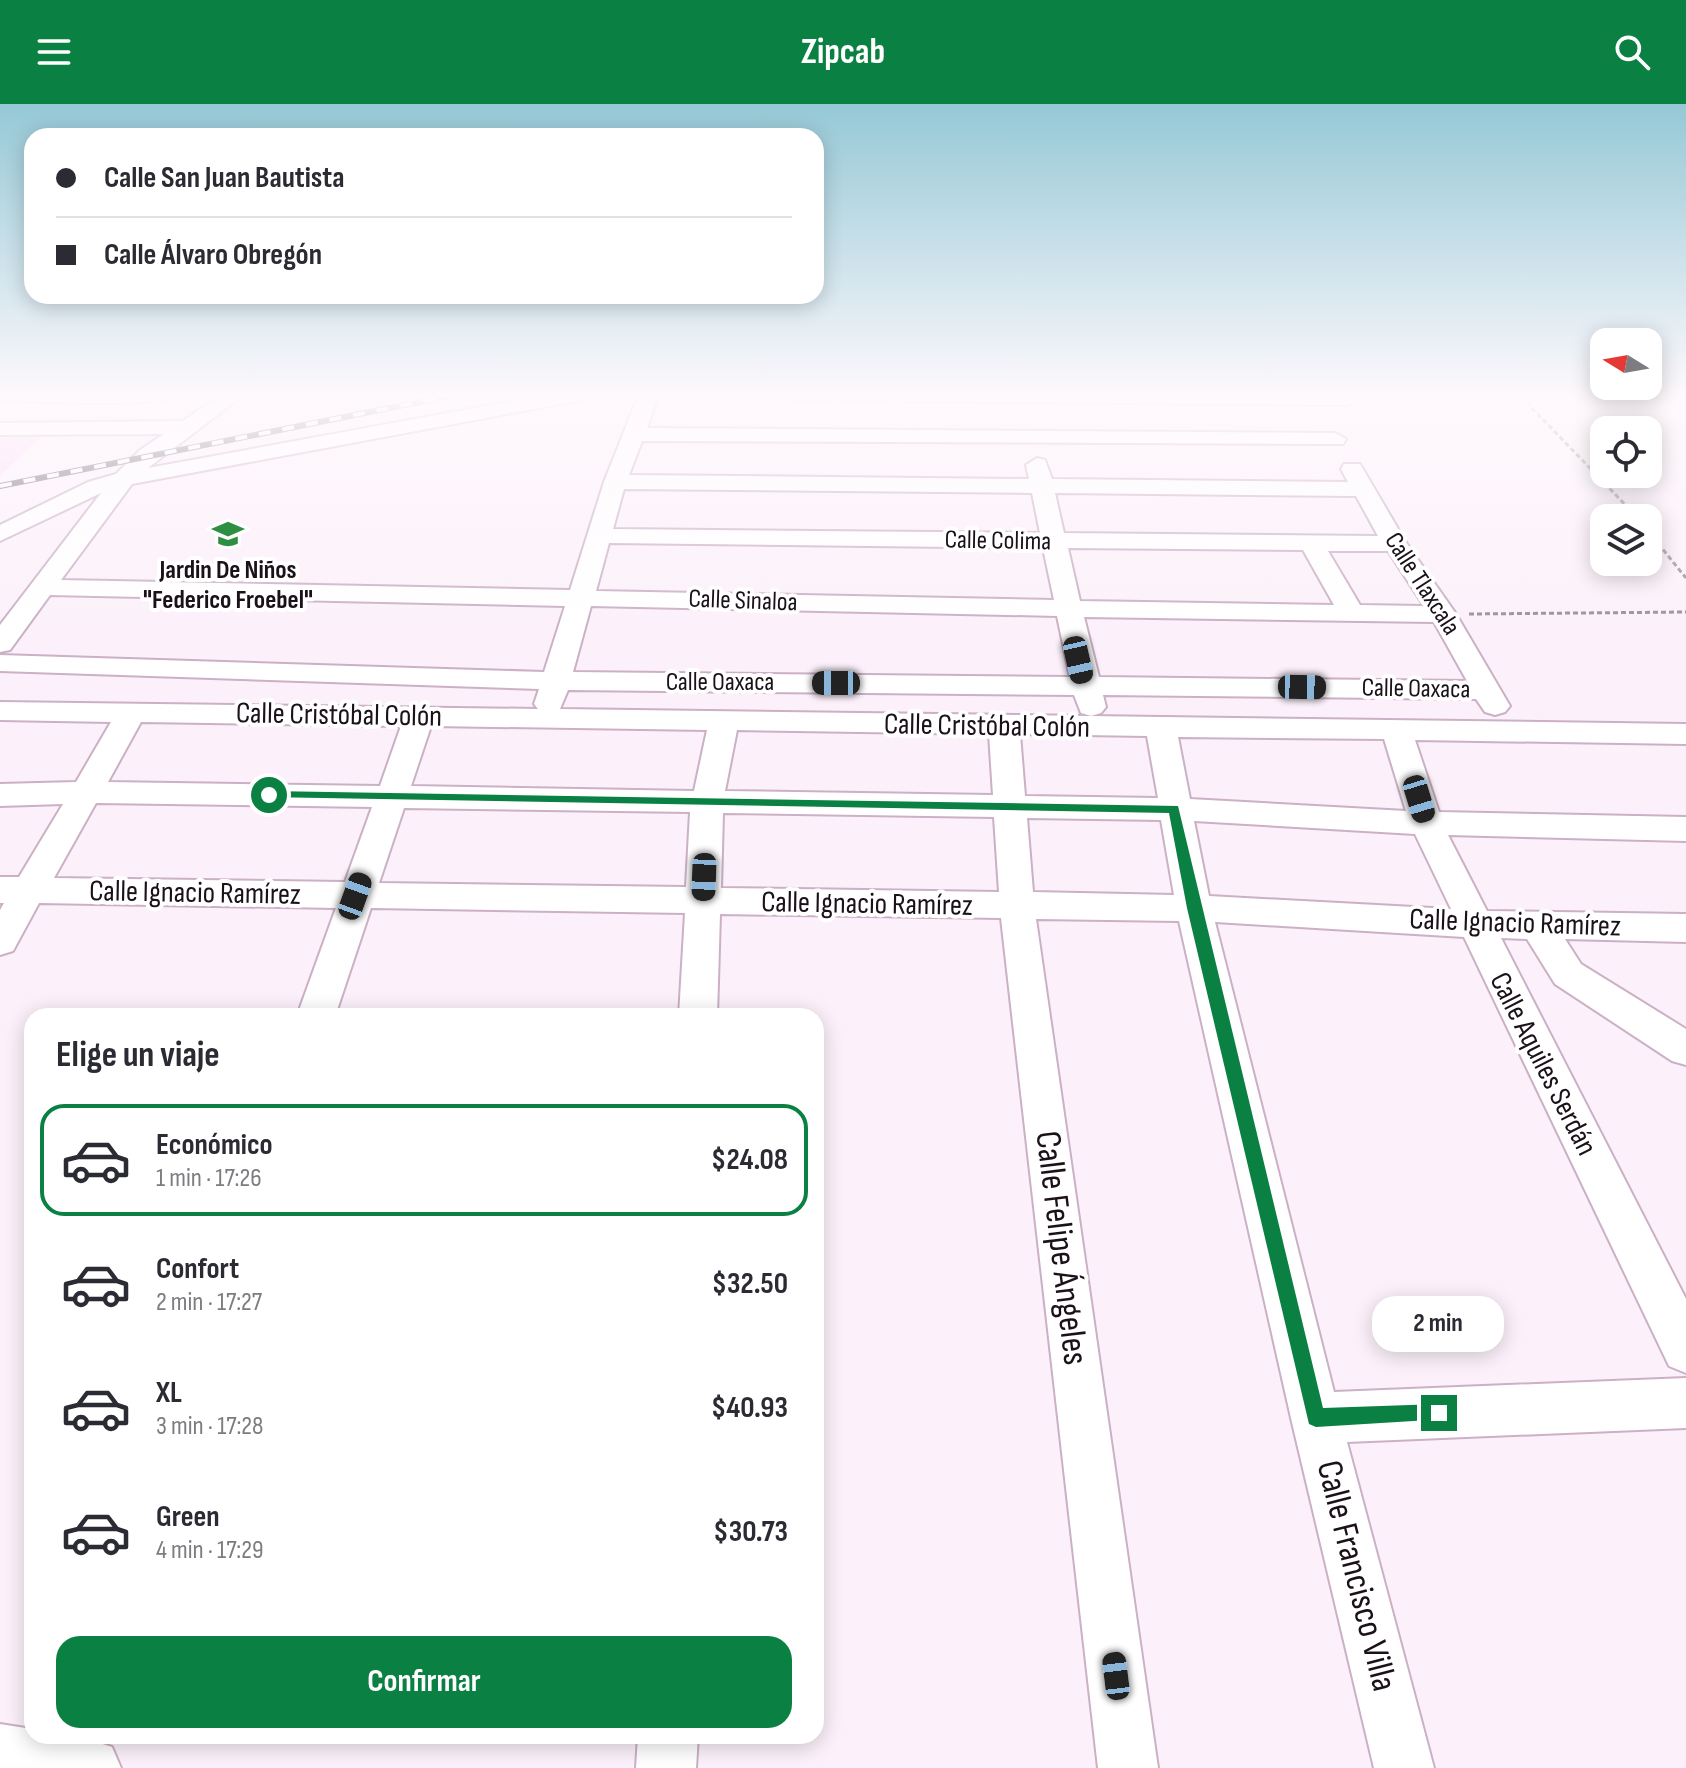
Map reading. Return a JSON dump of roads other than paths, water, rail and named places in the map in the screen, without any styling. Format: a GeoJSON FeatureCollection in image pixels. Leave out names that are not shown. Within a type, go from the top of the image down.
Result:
{"type":"FeatureCollection","features":[{"type":"Feature","properties":{"kind":"street"},"geometry":{"type":"LineString","coordinates":[[0,644],[131,472]]}},
{"type":"Feature","properties":{"kind":"street"},"geometry":{"type":"LineString","coordinates":[[0,534],[96,487],[164,472]]}},
{"type":"Feature","properties":{"kind":"street"},"geometry":{"type":"LineString","coordinates":[[544,719],[619,472]]}},
{"type":"Feature","properties":{"kind":"street"},"geometry":{"type":"LineString","coordinates":[[1038,472],[1084,684],[1098,728]]}},
{"type":"Feature","properties":{"kind":"street","name":"Calle Tlaxcala"},"geometry":{"type":"LineString","coordinates":[[1354,472],[1395,544],[1443,614],[1488,690],[1506,729]]}},
{"type":"Feature","properties":{"kind":"street"},"geometry":{"type":"LineString","coordinates":[[615,482],[1364,489]]}},
{"type":"Feature","properties":{"kind":"street"},"geometry":{"type":"LineString","coordinates":[[0,520],[39,514]]}},
{"type":"Feature","properties":{"kind":"street","name":"Calle Colima"},"geometry":{"type":"LineString","coordinates":[[600,536],[1395,544]]}},
{"type":"Feature","properties":{"kind":"street"},"geometry":{"type":"LineString","coordinates":[[1311,543],[1352,613]]}},
{"type":"Feature","properties":{"kind":"street","name":"Calle Sinaloa"},"geometry":{"type":"LineString","coordinates":[[42,587],[582,596],[1067,611],[1443,614]]}},
{"type":"Feature","properties":{"kind":"street","name":"Calle Oaxaca"},"geometry":{"type":"LineString","coordinates":[[0,663],[557,681],[1488,690]]}},
{"type":"Feature","properties":{"kind":"street","name":"Calle Cristóbal Colón"},"geometry":{"type":"LineString","coordinates":[[0,711],[1161,729],[1506,729],[1686,734]]}},
{"type":"Feature","properties":{"kind":"street"},"geometry":{"type":"LineString","coordinates":[[0,941],[15,890],[86,792],[132,712]]}},
{"type":"Feature","properties":{"kind":"street"},"geometry":{"type":"LineString","coordinates":[[319,1008],[419,717]]}},
{"type":"Feature","properties":{"kind":"street"},"geometry":{"type":"LineString","coordinates":[[698,1008],[707,803],[724,722]]}},
{"type":"Feature","properties":{"kind":"street","name":"Calle Felipe Ángeles"},"geometry":{"type":"LineString","coordinates":[[1004,726],[1017,907],[1128,1768]]}},
{"type":"Feature","properties":{"kind":"street","name":"Calle Aquiles Serdán"},"geometry":{"type":"LineString","coordinates":[[1396,728],[1426,823],[1473,924],[1686,1349]]}},
{"type":"Feature","properties":{"kind":"street","name":"Calle Francisco Villa"},"geometry":{"type":"LineString","coordinates":[[1161,729],[1194,908],[1316,1418],[1404,1768]]}},
{"type":"Feature","properties":{"kind":"street"},"geometry":{"type":"LineString","coordinates":[[0,795],[86,792],[1174,809],[1426,823],[1686,829]]}},
{"type":"Feature","properties":{"kind":"street","name":"Calle Ignacio Ramírez"},"geometry":{"type":"LineString","coordinates":[[15,890],[1194,908],[1473,924],[1686,928]]}},
{"type":"Feature","properties":{"kind":"street"},"geometry":{"type":"LineString","coordinates":[[1537,925],[1568,974],[1686,1049]]}},
{"type":"Feature","properties":{"kind":"street"},"geometry":{"type":"LineString","coordinates":[[1316,1418],[1686,1403]]}},
{"type":"Feature","properties":{"kind":"street"},"geometry":{"type":"LineString","coordinates":[[666,1768],[668,1744]]}},
{"type":"Feature","properties":{"kind":"street"},"geometry":{"type":"LineString","coordinates":[[0,1754],[84,1756]]}},
{"type":"Feature","properties":{"kind":"railway"},"geometry":{"type":"LineString","coordinates":[[0,486],[72,472]]}},
{"type":"Feature","properties":{"kind":"place","name":"Jardin De Niños \"Federico Froebel\""},"geometry":{"type":"Point","coordinates":[228,534]}}]}
